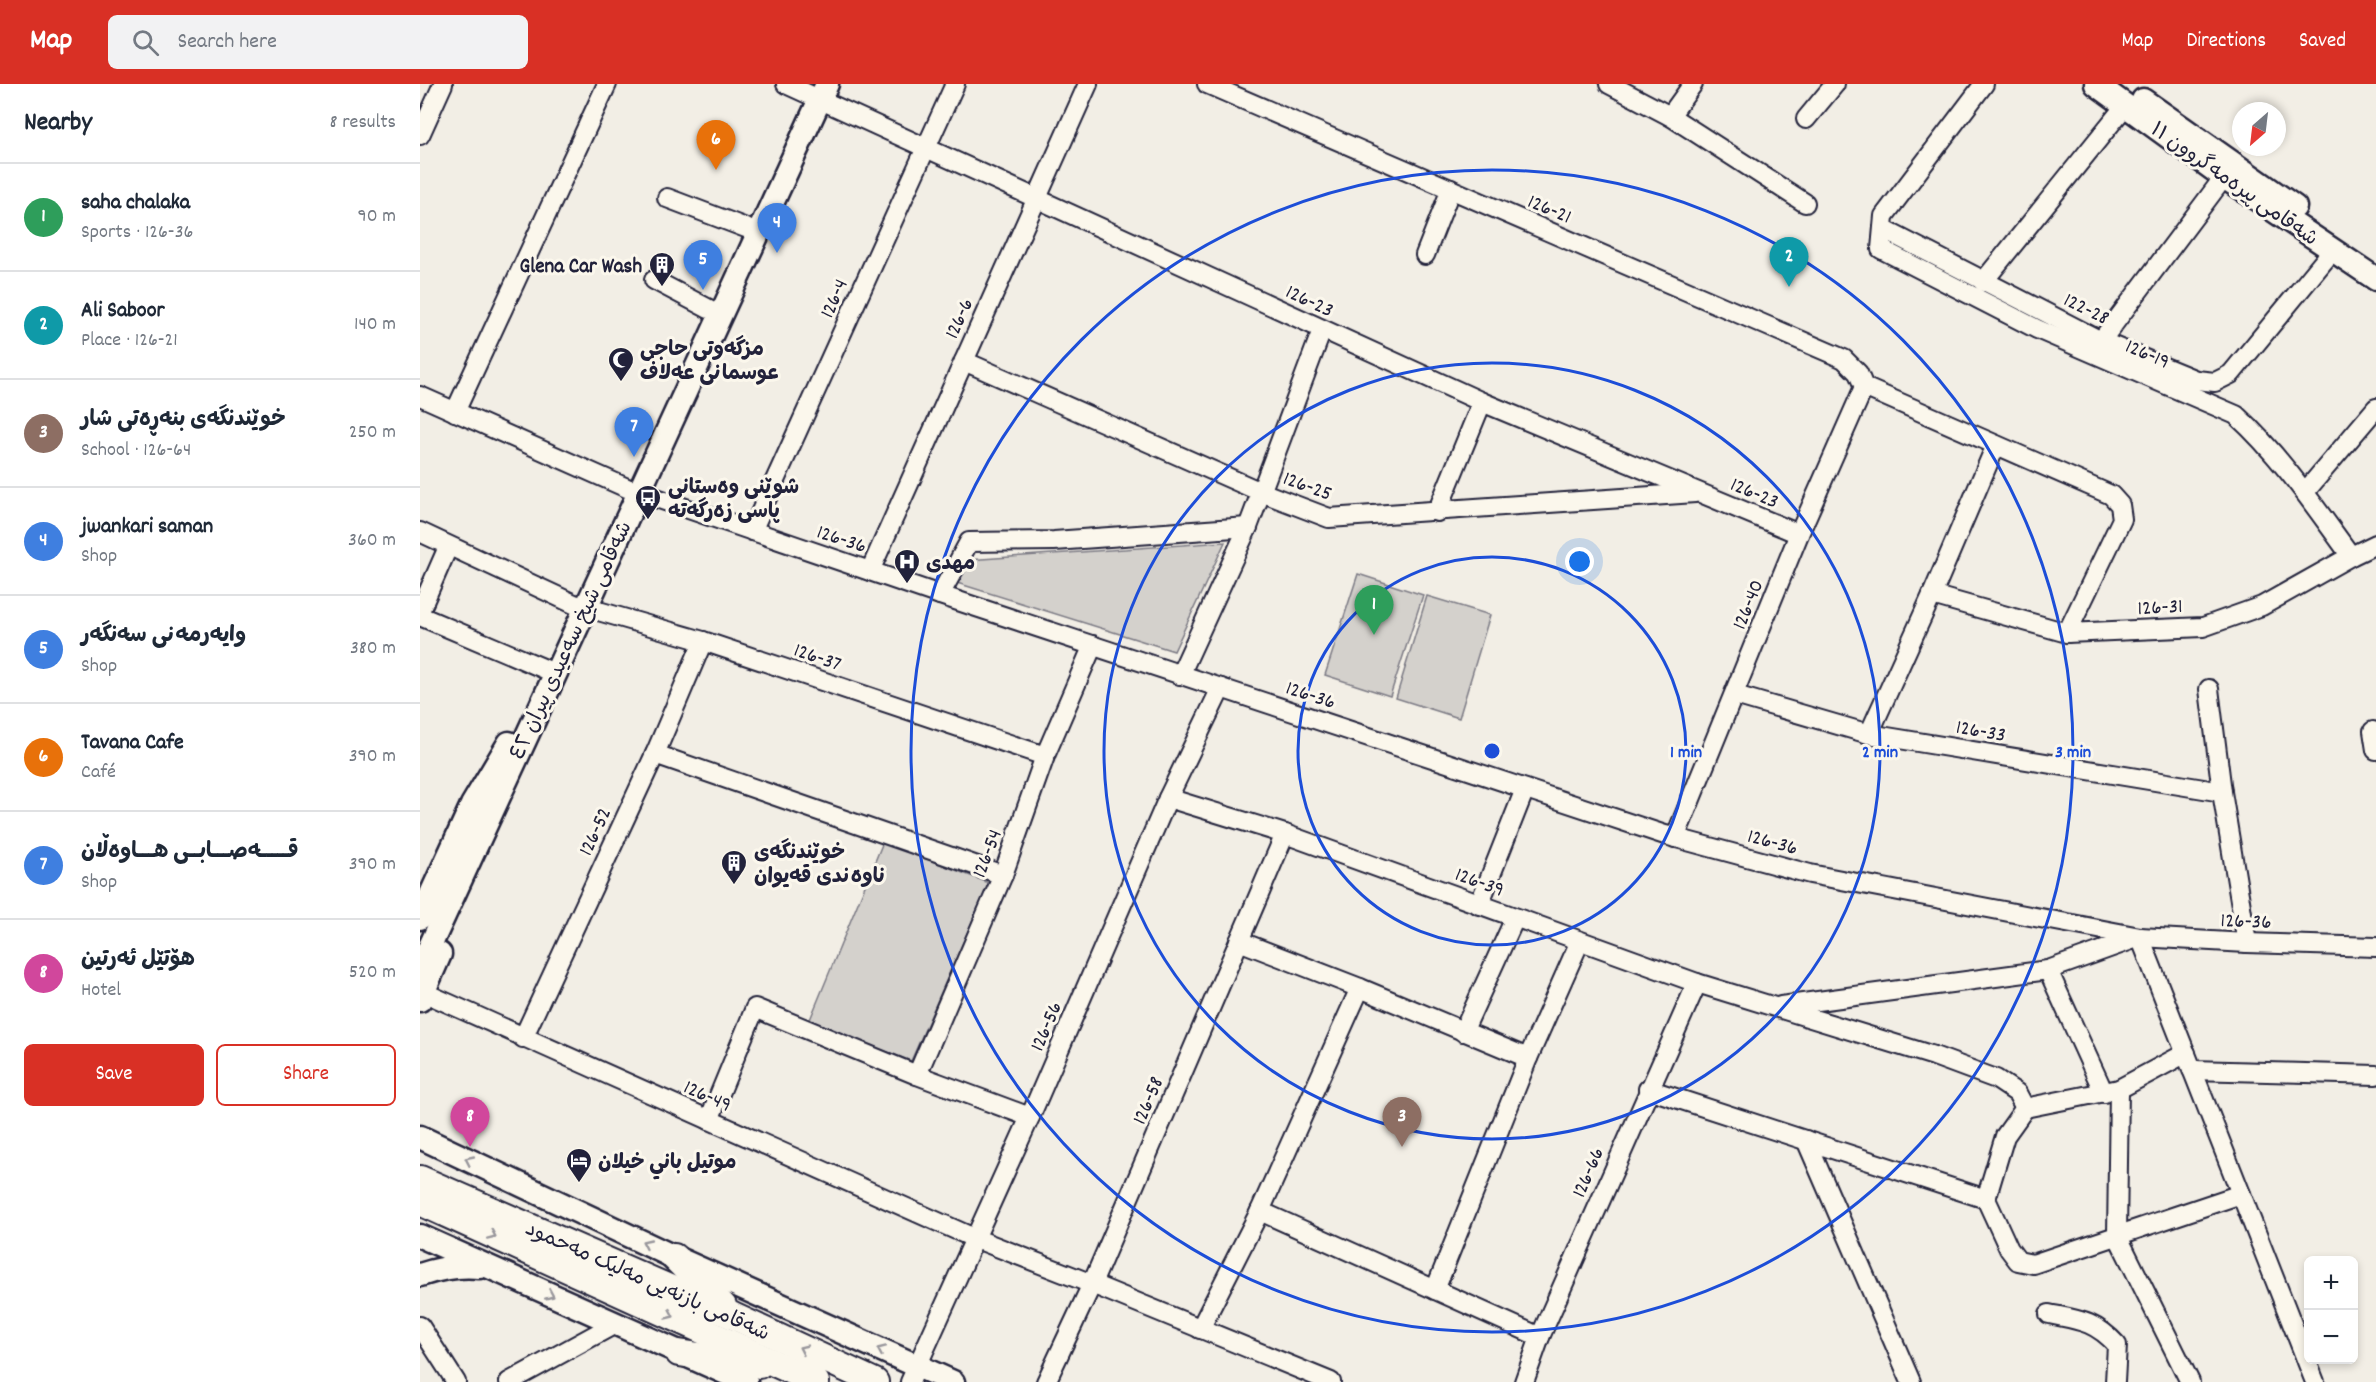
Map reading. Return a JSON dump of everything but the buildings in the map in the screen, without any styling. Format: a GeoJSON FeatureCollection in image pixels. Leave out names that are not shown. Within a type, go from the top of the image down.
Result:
{"type":"FeatureCollection","features":[{"type":"Feature","properties":{"kind":"highway","name":"شەقامی بازنەیی مەلیک مەحمود"},"geometry":{"type":"LineString","coordinates":[[420,1179],[734,1316],[875,1382]]}},
{"type":"Feature","properties":{"kind":"highway","name":"شەقامی بازنەیی مەلیک مەحمود"},"geometry":{"type":"LineString","coordinates":[[420,1202],[816,1382]]}},
{"type":"Feature","properties":{"kind":"highway"},"geometry":{"type":"LineString","coordinates":[[674,1257],[734,1316]]}},
{"type":"Feature","properties":{"kind":"highway"},"geometry":{"type":"LineString","coordinates":[[679,1353],[789,1369]]}},
{"type":"Feature","properties":{"kind":"main road","name":"شەقامی پیرەمەگروون ١١"},"geometry":{"type":"LineString","coordinates":[[2096,84],[2123,95],[2376,262]]}},
{"type":"Feature","properties":{"kind":"main road","name":"شەقامی شیخ سەعیدی پیران ٤٢"},"geometry":{"type":"LineString","coordinates":[[633,490],[709,309],[746,228],[817,90]]}},
{"type":"Feature","properties":{"kind":"main road","name":"شەقامی شیخ سەعیدی پیران ٤٢"},"geometry":{"type":"LineString","coordinates":[[420,948],[817,90]]}},
{"type":"Feature","properties":{"kind":"main road","name":"شەقامی پیرەمەگروون ١١"},"geometry":{"type":"LineString","coordinates":[[2123,95],[2224,177],[2376,279]]}},
{"type":"Feature","properties":{"kind":"main road","name":"شەقامی شیخ سەعیدی پیران ٤٢"},"geometry":{"type":"LineString","coordinates":[[420,968],[517,741],[544,669],[580,605]]}},
{"type":"Feature","properties":{"kind":"main road"},"geometry":{"type":"LineString","coordinates":[[420,918],[472,806],[517,741]]}},
{"type":"Feature","properties":{"kind":"main road"},"geometry":{"type":"LineString","coordinates":[[422,996],[503,810],[517,741]]}},
{"type":"Feature","properties":{"kind":"main road"},"geometry":{"type":"LineString","coordinates":[[420,1137],[914,1374],[953,1382]]}},
{"type":"Feature","properties":{"kind":"main road"},"geometry":{"type":"LineString","coordinates":[[420,1236],[744,1382]]}},
{"type":"Feature","properties":{"kind":"main road"},"geometry":{"type":"LineString","coordinates":[[420,1275],[439,1269],[465,1266],[490,1268]]}},
{"type":"Feature","properties":{"kind":"street"},"geometry":{"type":"LineString","coordinates":[[420,135],[443,84]]}},
{"type":"Feature","properties":{"kind":"street"},"geometry":{"type":"LineString","coordinates":[[454,412],[607,84]]}},
{"type":"Feature","properties":{"kind":"street","name":"126-23"},"geometry":{"type":"LineString","coordinates":[[786,84],[817,90],[926,149],[1482,402],[1799,534]]}},
{"type":"Feature","properties":{"kind":"street","name":"126-4"},"geometry":{"type":"LineString","coordinates":[[752,531],[955,84]]}},
{"type":"Feature","properties":{"kind":"street","name":"126-6"},"geometry":{"type":"LineString","coordinates":[[870,571],[1088,84]]}},
{"type":"Feature","properties":{"kind":"street","name":"126-21"},"geometry":{"type":"LineString","coordinates":[[1207,84],[1844,359],[1858,373],[1864,387]]}},
{"type":"Feature","properties":{"kind":"street"},"geometry":{"type":"LineString","coordinates":[[1609,84],[1670,116],[1805,203]]}},
{"type":"Feature","properties":{"kind":"street"},"geometry":{"type":"LineString","coordinates":[[1670,116],[1693,84]]}},
{"type":"Feature","properties":{"kind":"street"},"geometry":{"type":"LineString","coordinates":[[1806,119],[1835,84]]}},
{"type":"Feature","properties":{"kind":"street"},"geometry":{"type":"LineString","coordinates":[[1883,229],[1884,216],[1984,84]]}},
{"type":"Feature","properties":{"kind":"street"},"geometry":{"type":"LineString","coordinates":[[1983,282],[2123,95]]}},
{"type":"Feature","properties":{"kind":"street"},"geometry":{"type":"LineString","coordinates":[[2101,341],[2224,177]]}},
{"type":"Feature","properties":{"kind":"street"},"geometry":{"type":"LineString","coordinates":[[1425,255],[1451,189]]}},
{"type":"Feature","properties":{"kind":"street"},"geometry":{"type":"LineString","coordinates":[[667,198],[746,228]]}},
{"type":"Feature","properties":{"kind":"street","name":"126-19"},"geometry":{"type":"LineString","coordinates":[[1883,229],[1881,249],[2037,329],[2236,416],[2257,435],[2305,492],[2351,556]]}},
{"type":"Feature","properties":{"kind":"street","name":"122-28"},"geometry":{"type":"LineString","coordinates":[[1883,229],[2101,341],[2196,380],[2215,382],[2231,374],[2332,251]]}},
{"type":"Feature","properties":{"kind":"street"},"geometry":{"type":"LineString","coordinates":[[654,280],[709,309]]}},
{"type":"Feature","properties":{"kind":"street"},"geometry":{"type":"LineString","coordinates":[[1180,675],[1248,527],[1322,330]]}},
{"type":"Feature","properties":{"kind":"street","name":"126-25"},"geometry":{"type":"LineString","coordinates":[[964,361],[1261,492],[1329,518],[1700,493]]}},
{"type":"Feature","properties":{"kind":"street"},"geometry":{"type":"LineString","coordinates":[[1864,387],[2111,495],[2120,504],[2122,519],[2067,633]]}},
{"type":"Feature","properties":{"kind":"street","name":"126-40"},"geometry":{"type":"LineString","coordinates":[[1675,838],[1799,534],[1864,387]]}},
{"type":"Feature","properties":{"kind":"street","name":"126-36"},"geometry":{"type":"LineString","coordinates":[[420,396],[633,490],[940,595],[1675,838],[1810,874],[2140,937],[2247,943],[2376,946]]}},
{"type":"Feature","properties":{"kind":"street"},"geometry":{"type":"LineString","coordinates":[[1437,512],[1482,402]]}},
{"type":"Feature","properties":{"kind":"street"},"geometry":{"type":"LineString","coordinates":[[2305,492],[2376,408]]}},
{"type":"Feature","properties":{"kind":"street"},"geometry":{"type":"LineString","coordinates":[[1869,734],[1996,445]]}},
{"type":"Feature","properties":{"kind":"street"},"geometry":{"type":"LineString","coordinates":[[940,595],[969,542],[1054,541],[1248,527]]}},
{"type":"Feature","properties":{"kind":"street","name":"126-37"},"geometry":{"type":"LineString","coordinates":[[420,532],[580,605],[703,641],[1046,756]]}},
{"type":"Feature","properties":{"kind":"street","name":"126-31"},"geometry":{"type":"LineString","coordinates":[[1932,595],[2067,633],[2203,627],[2262,606],[2376,544]]}},
{"type":"Feature","properties":{"kind":"street"},"geometry":{"type":"LineString","coordinates":[[448,546],[420,614],[544,669]]}},
{"type":"Feature","properties":{"kind":"street"},"geometry":{"type":"LineString","coordinates":[[2351,556],[2376,559]]}},
{"type":"Feature","properties":{"kind":"street","name":"126-52"},"geometry":{"type":"LineString","coordinates":[[523,1038],[655,754],[703,641]]}},
{"type":"Feature","properties":{"kind":"street","name":"126-54"},"geometry":{"type":"LineString","coordinates":[[917,1075],[1003,875],[1046,756],[1093,645]]}},
{"type":"Feature","properties":{"kind":"street","name":"126-56"},"geometry":{"type":"LineString","coordinates":[[914,1374],[1030,1117],[1168,798],[1221,688]]}},
{"type":"Feature","properties":{"kind":"street"},"geometry":{"type":"LineString","coordinates":[[2209,689],[2222,792],[2247,943]]}},
{"type":"Feature","properties":{"kind":"street","name":"126-33"},"geometry":{"type":"LineString","coordinates":[[1735,695],[1869,734],[2222,792]]}},
{"type":"Feature","properties":{"kind":"street"},"geometry":{"type":"LineString","coordinates":[[2373,731],[2376,750]]}},
{"type":"Feature","properties":{"kind":"street"},"geometry":{"type":"LineString","coordinates":[[655,754],[1003,875]]}},
{"type":"Feature","properties":{"kind":"street"},"geometry":{"type":"LineString","coordinates":[[1479,905],[1525,789]]}},
{"type":"Feature","properties":{"kind":"street","name":"126-39"},"geometry":{"type":"LineString","coordinates":[[1168,798],[1285,834],[1696,983],[1935,1056],[1996,1079],[2017,1093],[2025,1108]]}},
{"type":"Feature","properties":{"kind":"street","name":"126-58"},"geometry":{"type":"LineString","coordinates":[[1046,1382],[1092,1284],[1285,834]]}},
{"type":"Feature","properties":{"kind":"street"},"geometry":{"type":"LineString","coordinates":[[1463,1032],[1515,918]]}},
{"type":"Feature","properties":{"kind":"street"},"geometry":{"type":"LineString","coordinates":[[1776,1006],[2048,970],[2140,937],[2315,1382]]}},
{"type":"Feature","properties":{"kind":"street"},"geometry":{"type":"LineString","coordinates":[[1239,941],[1360,988],[1528,1058]]}},
{"type":"Feature","properties":{"kind":"street"},"geometry":{"type":"LineString","coordinates":[[1435,1290],[1528,1058],[1580,941]]}},
{"type":"Feature","properties":{"kind":"street"},"geometry":{"type":"LineString","coordinates":[[2048,970],[2111,1091],[2117,1235],[2190,1382]]}},
{"type":"Feature","properties":{"kind":"street","name":"126-66"},"geometry":{"type":"LineString","coordinates":[[1524,1382],[1540,1337],[1696,983]]}},
{"type":"Feature","properties":{"kind":"street"},"geometry":{"type":"LineString","coordinates":[[1200,1329],[1260,1210],[1360,988]]}},
{"type":"Feature","properties":{"kind":"street","name":"126-49"},"geometry":{"type":"LineString","coordinates":[[422,996],[523,1038],[974,1238],[1331,1382]]}},
{"type":"Feature","properties":{"kind":"street"},"geometry":{"type":"LineString","coordinates":[[709,1120],[756,1008],[917,1075],[1030,1117]]}},
{"type":"Feature","properties":{"kind":"street"},"geometry":{"type":"LineString","coordinates":[[2241,1194],[2033,1264],[2018,1261],[2008,1249],[1986,1199],[2006,1136],[2025,1108],[2111,1091],[2189,1062],[2376,1075]]}},
{"type":"Feature","properties":{"kind":"street"},"geometry":{"type":"LineString","coordinates":[[1648,1089],[1986,1199]]}},
{"type":"Feature","properties":{"kind":"street"},"geometry":{"type":"LineString","coordinates":[[1806,1140],[1911,1382]]}},
{"type":"Feature","properties":{"kind":"street"},"geometry":{"type":"LineString","coordinates":[[1260,1210],[1540,1337]]}},
{"type":"Feature","properties":{"kind":"street"},"geometry":{"type":"LineString","coordinates":[[2049,1314],[2090,1322],[2105,1331],[2117,1345],[2115,1382]]}},
{"type":"Feature","properties":{"kind":"street"},"geometry":{"type":"LineString","coordinates":[[509,1382],[615,1324]]}},
{"type":"Feature","properties":{"kind":"street"},"geometry":{"type":"LineString","coordinates":[[420,1326],[456,1382]]}},
{"type":"Feature","properties":{"kind":"shaded area"},"geometry":{"type":"Polygon","coordinates":[[[1225,542],[1174,651],[957,583],[967,560],[1225,542]]]}},
{"type":"Feature","properties":{"kind":"shaded area"},"geometry":{"type":"Polygon","coordinates":[[[1358,574],[1423,595],[1390,696],[1325,675],[1358,574]]]}},
{"type":"Feature","properties":{"kind":"shaded area"},"geometry":{"type":"Polygon","coordinates":[[[1427,596],[1490,615],[1459,718],[1396,698],[1427,596]]]}},
{"type":"Feature","properties":{"kind":"shaded area"},"geometry":{"type":"Polygon","coordinates":[[[883,842],[989,883],[911,1061],[809,1022],[883,842]]]}},
{"type":"Feature","properties":{"kind":"place","name":"Tavana Cafe"},"geometry":{"type":"Point","coordinates":[716,170]}},
{"type":"Feature","properties":{"kind":"place","name":"jwankari saman"},"geometry":{"type":"Point","coordinates":[777,253]}},
{"type":"Feature","properties":{"kind":"place","name":"Ali Saboor"},"geometry":{"type":"Point","coordinates":[1789,287]}},
{"type":"Feature","properties":{"kind":"place","name":"Glena Car Wash"},"geometry":{"type":"Point","coordinates":[662,288]}},
{"type":"Feature","properties":{"kind":"place","name":"وایەرمەنی سەنگەر"},"geometry":{"type":"Point","coordinates":[703,290]}},
{"type":"Feature","properties":{"kind":"place","name":"مزگەوتی حاجی عوسمانی عەلاف"},"geometry":{"type":"Point","coordinates":[621,383]}},
{"type":"Feature","properties":{"kind":"place","name":"قـــــەصـــابــی هـــاوەڵان"},"geometry":{"type":"Point","coordinates":[634,457]}},
{"type":"Feature","properties":{"kind":"place","name":"شوێنی وەستانی پاسی زەرگەتە"},"geometry":{"type":"Point","coordinates":[648,521]}},
{"type":"Feature","properties":{"kind":"place","name":"مهدی"},"geometry":{"type":"Point","coordinates":[907,585]}},
{"type":"Feature","properties":{"kind":"place","name":"saha chalaka"},"geometry":{"type":"Point","coordinates":[1374,635]}},
{"type":"Feature","properties":{"kind":"place","name":"خوێندنگەی ناوەندی قەیوان"},"geometry":{"type":"Point","coordinates":[734,886]}},
{"type":"Feature","properties":{"kind":"place","name":"هۆتێل ئەرتین"},"geometry":{"type":"Point","coordinates":[470,1147]}},
{"type":"Feature","properties":{"kind":"place","name":"خوێندنگەی بنەڕەتی شار"},"geometry":{"type":"Point","coordinates":[1402,1147]}},
{"type":"Feature","properties":{"kind":"place","name":"موتيل باني خيلان"},"geometry":{"type":"Point","coordinates":[579,1184]}}]}
